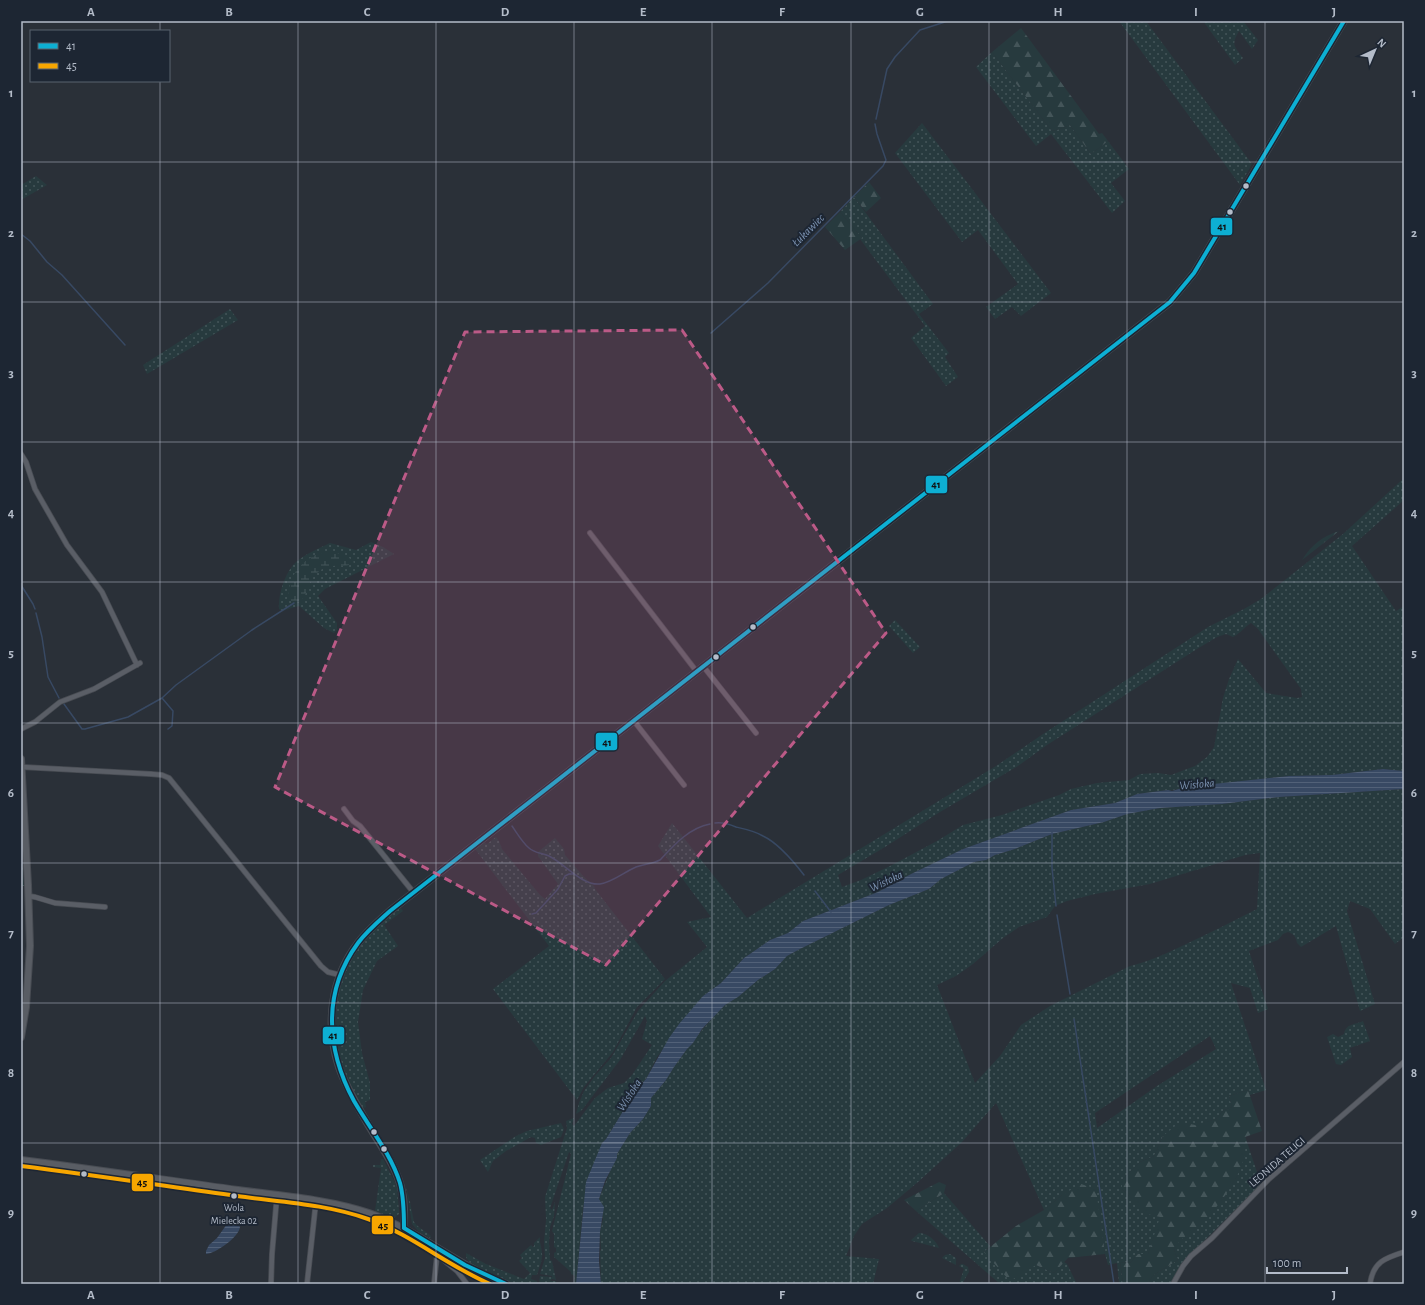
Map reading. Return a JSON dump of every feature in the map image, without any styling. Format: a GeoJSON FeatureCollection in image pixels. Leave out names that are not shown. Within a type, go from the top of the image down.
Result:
{"type":"FeatureCollection","features":[{"type":"Feature","properties":{"kind":"street"},"geometry":{"type":"LineString","coordinates":[[404,1228],[404,1202],[398,1177],[349,1090],[339,1066],[333,1042],[332,1016],[334,996],[340,975],[347,960],[365,935],[390,911],[1170,302],[1194,273],[1344,21]]}},
{"type":"Feature","properties":{"kind":"street"},"geometry":{"type":"LineString","coordinates":[[21,454],[38,495],[67,545],[102,592],[138,664],[103,684],[60,702],[35,722],[21,729]]}},
{"type":"Feature","properties":{"kind":"street"},"geometry":{"type":"LineString","coordinates":[[590,533],[697,672]]}},
{"type":"Feature","properties":{"kind":"street"},"geometry":{"type":"LineString","coordinates":[[704,666],[756,733]]}},
{"type":"Feature","properties":{"kind":"street"},"geometry":{"type":"LineString","coordinates":[[634,721],[684,785]]}},
{"type":"Feature","properties":{"kind":"street"},"geometry":{"type":"LineString","coordinates":[[21,759],[30,942],[26,1007],[21,1037]]}},
{"type":"Feature","properties":{"kind":"street"},"geometry":{"type":"LineString","coordinates":[[22,767],[151,774],[162,775],[169,778],[321,966],[328,972],[340,975]]}},
{"type":"Feature","properties":{"kind":"street"},"geometry":{"type":"LineString","coordinates":[[344,809],[353,821],[360,826],[414,893]]}},
{"type":"Feature","properties":{"kind":"street"},"geometry":{"type":"LineString","coordinates":[[28,896],[55,903],[104,907]]}},
{"type":"Feature","properties":{"kind":"street","name":"LEONIDA TELIGI"},"geometry":{"type":"LineString","coordinates":[[1173,1284],[1182,1266],[1191,1256],[1212,1238],[1269,1179],[1404,1062]]}},
{"type":"Feature","properties":{"kind":"street"},"geometry":{"type":"LineString","coordinates":[[21,1160],[277,1195],[350,1208],[368,1213],[404,1228],[465,1265],[506,1284]]}},
{"type":"Feature","properties":{"kind":"street"},"geometry":{"type":"LineString","coordinates":[[271,1284],[277,1195]]}},
{"type":"Feature","properties":{"kind":"street"},"geometry":{"type":"LineString","coordinates":[[307,1284],[316,1201]]}},
{"type":"Feature","properties":{"kind":"street"},"geometry":{"type":"LineString","coordinates":[[434,1284],[437,1255],[435,1250],[436,1247]]}},
{"type":"Feature","properties":{"kind":"street"},"geometry":{"type":"LineString","coordinates":[[1370,1284],[1373,1272],[1378,1263],[1389,1257],[1404,1252]]}},
{"type":"Feature","properties":{"kind":"street"},"geometry":{"type":"LineString","coordinates":[[437,1255],[457,1271],[468,1284]]}},
{"type":"Feature","properties":{"kind":"highlighted area"},"geometry":{"type":"Polygon","coordinates":[[[682,330],[886,633],[606,965],[275,787],[465,332],[682,330]]]}},
{"type":"Feature","properties":{"kind":"green space"},"geometry":{"type":"Polygon","coordinates":[[[1119,21],[1146,21],[1252,164],[1240,185],[1119,21]]]}},
{"type":"Feature","properties":{"kind":"green space"},"geometry":{"type":"Polygon","coordinates":[[[1203,21],[1231,21],[1233,23],[1235,21],[1243,21],[1258,40],[1252,49],[1239,31],[1234,43],[1237,51],[1243,58],[1235,65],[1203,21]]]}},
{"type":"Feature","properties":{"kind":"green space"},"geometry":{"type":"Polygon","coordinates":[[[1021,28],[1099,134],[1102,133],[1108,141],[1091,154],[1070,125],[1052,131],[992,52],[1021,28]]]}},
{"type":"Feature","properties":{"kind":"green space"},"geometry":{"type":"Polygon","coordinates":[[[992,52],[1052,131],[1070,125],[1091,154],[1108,141],[1129,169],[1111,183],[1125,201],[1112,213],[1051,134],[1036,146],[976,67],[992,52]]]}},
{"type":"Feature","properties":{"kind":"green space"},"geometry":{"type":"Polygon","coordinates":[[[922,123],[1051,293],[1021,316],[1012,307],[995,319],[986,307],[1018,284],[978,230],[962,242],[895,153],[922,123]]]}},
{"type":"Feature","properties":{"kind":"green space"},"geometry":{"type":"Polygon","coordinates":[[[36,176],[47,185],[21,200],[21,185],[36,176]]]}},
{"type":"Feature","properties":{"kind":"green space"},"geometry":{"type":"Polygon","coordinates":[[[869,182],[881,198],[866,212],[854,197],[869,182]]]}},
{"type":"Feature","properties":{"kind":"green space"},"geometry":{"type":"Polygon","coordinates":[[[854,197],[933,304],[919,314],[949,353],[945,357],[958,377],[946,386],[911,338],[925,326],[860,239],[862,238],[840,212],[854,197]]]}},
{"type":"Feature","properties":{"kind":"green space"},"geometry":{"type":"Polygon","coordinates":[[[840,212],[862,238],[845,250],[825,227],[840,212]]]}},
{"type":"Feature","properties":{"kind":"green space"},"geometry":{"type":"Polygon","coordinates":[[[230,309],[238,320],[147,374],[143,365],[230,309]]]}},
{"type":"Feature","properties":{"kind":"green space"},"geometry":{"type":"Polygon","coordinates":[[[1404,478],[1404,500],[1352,546],[1396,611],[1404,606],[1404,771],[1383,769],[1332,775],[1289,776],[1195,786],[1137,794],[1115,803],[1071,810],[963,849],[878,892],[803,921],[788,933],[770,940],[744,958],[721,983],[703,996],[657,1057],[646,1079],[636,1090],[606,1139],[602,1143],[583,1208],[576,1284],[574,1284],[575,1276],[571,1274],[571,1272],[554,1257],[556,1248],[554,1247],[554,1234],[552,1231],[571,1154],[569,1152],[550,1208],[552,1210],[555,1202],[554,1216],[550,1227],[549,1243],[550,1260],[552,1261],[556,1280],[552,1279],[550,1281],[556,1281],[556,1284],[539,1284],[540,1276],[552,1277],[540,1274],[545,1258],[545,1197],[567,1128],[566,1121],[574,1118],[572,1124],[574,1126],[595,1098],[608,1088],[624,1083],[632,1075],[652,1045],[642,1039],[647,1021],[645,1016],[620,1060],[582,1110],[576,1114],[584,1091],[611,1058],[638,1011],[665,981],[707,947],[687,922],[711,917],[658,846],[672,823],[747,918],[996,766],[1208,627],[1261,599],[1343,534],[1404,478]],[[1251,623],[1233,637],[1226,634],[1217,637],[1197,649],[1047,745],[1018,766],[838,875],[842,887],[861,880],[892,865],[963,825],[1002,815],[1059,795],[1071,789],[1097,783],[1129,780],[1140,774],[1158,773],[1171,775],[1195,766],[1207,757],[1214,747],[1223,698],[1229,679],[1238,659],[1266,693],[1297,698],[1302,697],[1301,689],[1258,629],[1251,623]]]}},
{"type":"Feature","properties":{"kind":"green space"},"geometry":{"type":"Polygon","coordinates":[[[1339,531],[1302,560],[1318,542],[1339,531]]]}},
{"type":"Feature","properties":{"kind":"green space"},"geometry":{"type":"Polygon","coordinates":[[[371,542],[394,554],[325,589],[318,596],[337,623],[337,630],[334,633],[324,628],[299,606],[282,611],[279,609],[284,580],[293,565],[301,558],[330,543],[356,550],[371,542]]]}},
{"type":"Feature","properties":{"kind":"green space"},"geometry":{"type":"Polygon","coordinates":[[[326,552],[341,554],[354,562],[345,566],[332,566],[321,570],[310,582],[302,600],[293,603],[289,597],[289,593],[290,584],[296,571],[312,557],[326,552]]]}},
{"type":"Feature","properties":{"kind":"green space"},"geometry":{"type":"Polygon","coordinates":[[[895,620],[920,647],[913,653],[889,626],[895,620]]]}},
{"type":"Feature","properties":{"kind":"green space"},"geometry":{"type":"Polygon","coordinates":[[[1404,789],[1404,897],[1402,899],[1404,902],[1404,937],[1395,944],[1370,909],[1350,901],[1347,911],[1375,1004],[1360,1011],[1336,926],[1301,947],[1297,943],[1294,936],[1288,932],[1283,934],[1278,940],[1249,951],[1268,1009],[1258,1013],[1250,988],[1231,983],[1266,1090],[1250,1095],[1248,1090],[1229,1096],[1232,1107],[1224,1110],[1216,1119],[1163,1136],[1154,1156],[1140,1162],[1122,1180],[1122,1189],[1147,1213],[1161,1217],[1148,1254],[1138,1254],[1130,1263],[1120,1262],[1123,1284],[1119,1283],[1117,1263],[1108,1265],[1099,1218],[1062,1195],[1044,1210],[996,1103],[962,1142],[918,1182],[887,1208],[862,1224],[854,1236],[846,1256],[879,1259],[873,1284],[601,1284],[600,1232],[603,1219],[599,1199],[617,1154],[630,1133],[643,1119],[651,1106],[651,1098],[666,1080],[697,1036],[715,1015],[725,1005],[775,969],[787,956],[889,905],[929,889],[941,879],[974,862],[986,860],[995,855],[1015,849],[1052,834],[1104,822],[1127,814],[1160,808],[1222,804],[1279,797],[1404,789]],[[1260,853],[1245,855],[1150,884],[1095,894],[1067,901],[1055,906],[1047,917],[1019,927],[1003,938],[973,964],[956,976],[937,985],[975,1083],[1000,1056],[1021,1025],[1050,1006],[1130,966],[1169,952],[1257,909],[1260,853]],[[1210,1036],[1095,1113],[1097,1128],[1157,1086],[1216,1049],[1210,1036]]]}},
{"type":"Feature","properties":{"kind":"green space"},"geometry":{"type":"Polygon","coordinates":[[[496,837],[502,849],[545,899],[558,884],[538,856],[538,852],[555,838],[564,849],[565,855],[594,886],[665,979],[637,1007],[613,1052],[584,1087],[577,1100],[493,989],[549,946],[475,849],[484,842],[487,844],[496,837]]]}},
{"type":"Feature","properties":{"kind":"green space"},"geometry":{"type":"Polygon","coordinates":[[[21,846],[24,886],[21,886],[21,846]]]}},
{"type":"Feature","properties":{"kind":"green space"},"geometry":{"type":"Polygon","coordinates":[[[400,907],[403,911],[384,925],[398,946],[377,961],[363,990],[358,1022],[362,1053],[370,1083],[370,1100],[365,1102],[366,1107],[362,1109],[342,1068],[336,1043],[334,1019],[336,997],[342,977],[352,958],[365,940],[381,923],[400,907]]]}},
{"type":"Feature","properties":{"kind":"green space"},"geometry":{"type":"Polygon","coordinates":[[[1363,1021],[1370,1041],[1350,1048],[1352,1057],[1341,1065],[1336,1064],[1327,1037],[1333,1034],[1338,1037],[1344,1034],[1345,1030],[1349,1026],[1363,1021]]]}},
{"type":"Feature","properties":{"kind":"green space"},"geometry":{"type":"Polygon","coordinates":[[[1248,1090],[1262,1131],[1245,1137],[1244,1158],[1232,1185],[1207,1218],[1177,1245],[1174,1250],[1178,1260],[1155,1274],[1146,1284],[1123,1284],[1120,1262],[1130,1263],[1138,1254],[1148,1254],[1160,1217],[1147,1214],[1122,1189],[1122,1180],[1140,1162],[1154,1156],[1163,1136],[1180,1122],[1195,1125],[1216,1119],[1224,1110],[1232,1107],[1229,1096],[1248,1090]]]}},
{"type":"Feature","properties":{"kind":"green space"},"geometry":{"type":"Polygon","coordinates":[[[561,1123],[564,1129],[561,1137],[541,1145],[536,1143],[535,1138],[531,1137],[506,1151],[493,1161],[488,1172],[480,1160],[516,1136],[527,1131],[561,1123]]]}},
{"type":"Feature","properties":{"kind":"green space"},"geometry":{"type":"Polygon","coordinates":[[[1245,1136],[1261,1184],[1181,1264],[1171,1284],[1146,1284],[1155,1274],[1178,1260],[1174,1250],[1178,1241],[1199,1225],[1224,1197],[1237,1176],[1245,1136]]]}},
{"type":"Feature","properties":{"kind":"green space"},"geometry":{"type":"Polygon","coordinates":[[[381,1159],[383,1159],[397,1187],[399,1214],[394,1218],[375,1211],[381,1168],[373,1167],[373,1165],[380,1165],[381,1159]]]}},
{"type":"Feature","properties":{"kind":"green space"},"geometry":{"type":"Polygon","coordinates":[[[939,1182],[946,1185],[944,1193],[916,1211],[904,1200],[939,1182]]]}},
{"type":"Feature","properties":{"kind":"green space"},"geometry":{"type":"Polygon","coordinates":[[[1081,1184],[1096,1189],[1105,1254],[1068,1258],[1054,1273],[1036,1265],[1010,1281],[984,1252],[1016,1226],[1044,1210],[1062,1195],[1081,1184]]]}},
{"type":"Feature","properties":{"kind":"green space"},"geometry":{"type":"Polygon","coordinates":[[[406,1186],[414,1222],[431,1236],[430,1238],[419,1232],[412,1224],[406,1186]]]}},
{"type":"Feature","properties":{"kind":"green space"},"geometry":{"type":"Polygon","coordinates":[[[944,1193],[990,1246],[984,1252],[1036,1265],[1054,1273],[1064,1262],[1067,1264],[1077,1284],[1000,1284],[916,1211],[944,1193]]]}},
{"type":"Feature","properties":{"kind":"green space"},"geometry":{"type":"Polygon","coordinates":[[[919,1233],[925,1234],[931,1238],[939,1248],[911,1240],[919,1233]]]}},
{"type":"Feature","properties":{"kind":"green space"},"geometry":{"type":"Polygon","coordinates":[[[540,1237],[542,1251],[541,1261],[537,1275],[532,1275],[531,1279],[537,1281],[537,1284],[518,1284],[497,1277],[474,1266],[466,1257],[466,1253],[486,1264],[524,1279],[530,1273],[519,1261],[522,1258],[520,1255],[531,1245],[533,1247],[534,1243],[540,1237]]]}},
{"type":"Feature","properties":{"kind":"green space"},"geometry":{"type":"Polygon","coordinates":[[[441,1254],[469,1271],[495,1284],[481,1284],[475,1281],[441,1254]]]}},
{"type":"Feature","properties":{"kind":"green space"},"geometry":{"type":"Polygon","coordinates":[[[950,1254],[956,1258],[956,1265],[942,1258],[945,1255],[950,1254]]]}},
{"type":"Feature","properties":{"kind":"green space"},"geometry":{"type":"Polygon","coordinates":[[[961,1264],[968,1267],[969,1272],[962,1284],[959,1284],[964,1269],[959,1266],[961,1264]]]}},
{"type":"Feature","properties":{"kind":"water"},"geometry":{"type":"Polygon","coordinates":[[[1383,769],[1404,771],[1404,789],[1279,797],[1222,804],[1160,808],[1127,814],[1104,822],[1052,834],[1015,849],[995,855],[986,860],[974,862],[941,879],[929,889],[889,905],[787,956],[775,969],[725,1005],[702,1029],[666,1080],[651,1098],[651,1106],[643,1119],[630,1133],[617,1154],[617,1158],[605,1181],[599,1199],[604,1207],[600,1232],[599,1261],[601,1284],[576,1284],[586,1182],[602,1143],[606,1139],[636,1090],[646,1079],[669,1038],[679,1024],[703,996],[721,983],[744,958],[770,940],[788,933],[803,921],[878,892],[963,849],[1071,810],[1115,803],[1137,794],[1168,790],[1172,791],[1185,787],[1289,776],[1332,775],[1383,769]]]}},
{"type":"Feature","properties":{"kind":"water"},"geometry":{"type":"Polygon","coordinates":[[[234,1221],[237,1222],[240,1227],[236,1235],[220,1248],[206,1254],[209,1245],[217,1238],[227,1224],[234,1221]]]}},
{"type":"Feature","properties":{"kind":"waterway","name":"Łukawiec"},"geometry":{"type":"LineString","coordinates":[[876,119],[887,69],[895,57],[920,30],[948,21]]}},
{"type":"Feature","properties":{"kind":"waterway","name":"Łukawiec"},"geometry":{"type":"LineString","coordinates":[[711,333],[768,283],[883,166],[886,160],[875,124]]}},
{"type":"Feature","properties":{"kind":"waterway"},"geometry":{"type":"LineString","coordinates":[[21,234],[30,241],[47,262],[62,275],[125,345]]}},
{"type":"Feature","properties":{"kind":"waterway"},"geometry":{"type":"LineString","coordinates":[[21,585],[35,609]]}},
{"type":"Feature","properties":{"kind":"waterway"},"geometry":{"type":"LineString","coordinates":[[64,704],[82,729],[128,717],[162,698],[176,685],[252,630],[294,603]]}},
{"type":"Feature","properties":{"kind":"waterway"},"geometry":{"type":"LineString","coordinates":[[36,613],[42,637],[48,677],[59,698]]}},
{"type":"Feature","properties":{"kind":"waterway"},"geometry":{"type":"LineString","coordinates":[[162,698],[173,711],[172,726],[168,729]]}},
{"type":"Feature","properties":{"kind":"waterway"},"geometry":{"type":"LineString","coordinates":[[715,823],[750,830],[769,839],[785,853],[804,875]]}},
{"type":"Feature","properties":{"kind":"waterway"},"geometry":{"type":"LineString","coordinates":[[512,826],[526,846],[531,850],[555,859],[580,878],[593,884],[600,884],[605,883],[636,867],[660,860],[682,838],[695,829],[710,824]]}},
{"type":"Feature","properties":{"kind":"waterway"},"geometry":{"type":"LineString","coordinates":[[1052,832],[1052,868],[1056,906]]}},
{"type":"Feature","properties":{"kind":"waterway"},"geometry":{"type":"LineString","coordinates":[[532,914],[536,913],[558,889],[565,876],[573,874]]}},
{"type":"Feature","properties":{"kind":"waterway"},"geometry":{"type":"LineString","coordinates":[[815,891],[831,912]]}},
{"type":"Feature","properties":{"kind":"waterway"},"geometry":{"type":"LineString","coordinates":[[1057,915],[1070,994]]}},
{"type":"Feature","properties":{"kind":"waterway"},"geometry":{"type":"LineString","coordinates":[[1074,1019],[1114,1284]]}},
{"type":"Feature","properties":{"kind":"transit line","name":"41"},"geometry":{"type":"LineString","coordinates":[[404,1228],[402,1194],[396,1172],[385,1151],[354,1101],[345,1081],[333,1041],[332,1021],[338,981],[346,962],[358,943],[369,930],[390,911],[1170,302],[1194,273],[1344,21]]}},
{"type":"Feature","properties":{"kind":"transit line","name":"45"},"geometry":{"type":"LineString","coordinates":[[21,1166],[303,1204],[352,1214],[368,1219],[400,1233],[459,1268],[490,1284]]}},
{"type":"Feature","properties":{"kind":"transit line","name":"41"},"geometry":{"type":"LineString","coordinates":[[404,1228],[465,1265],[506,1284]]}},
{"type":"Feature","properties":{"kind":"place","name":"Wola Mielecka 02"},"geometry":{"type":"Point","coordinates":[234,1196]}},
{"type":"Feature","properties":{"kind":"water label","name":"Wisłoka"},"geometry":{"type":"Point","coordinates":[1197,784]}},
{"type":"Feature","properties":{"kind":"water label","name":"Wisłoka"},"geometry":{"type":"Point","coordinates":[886,881]}},
{"type":"Feature","properties":{"kind":"water label","name":"Wisłoka"},"geometry":{"type":"Point","coordinates":[629,1095]}}]}
